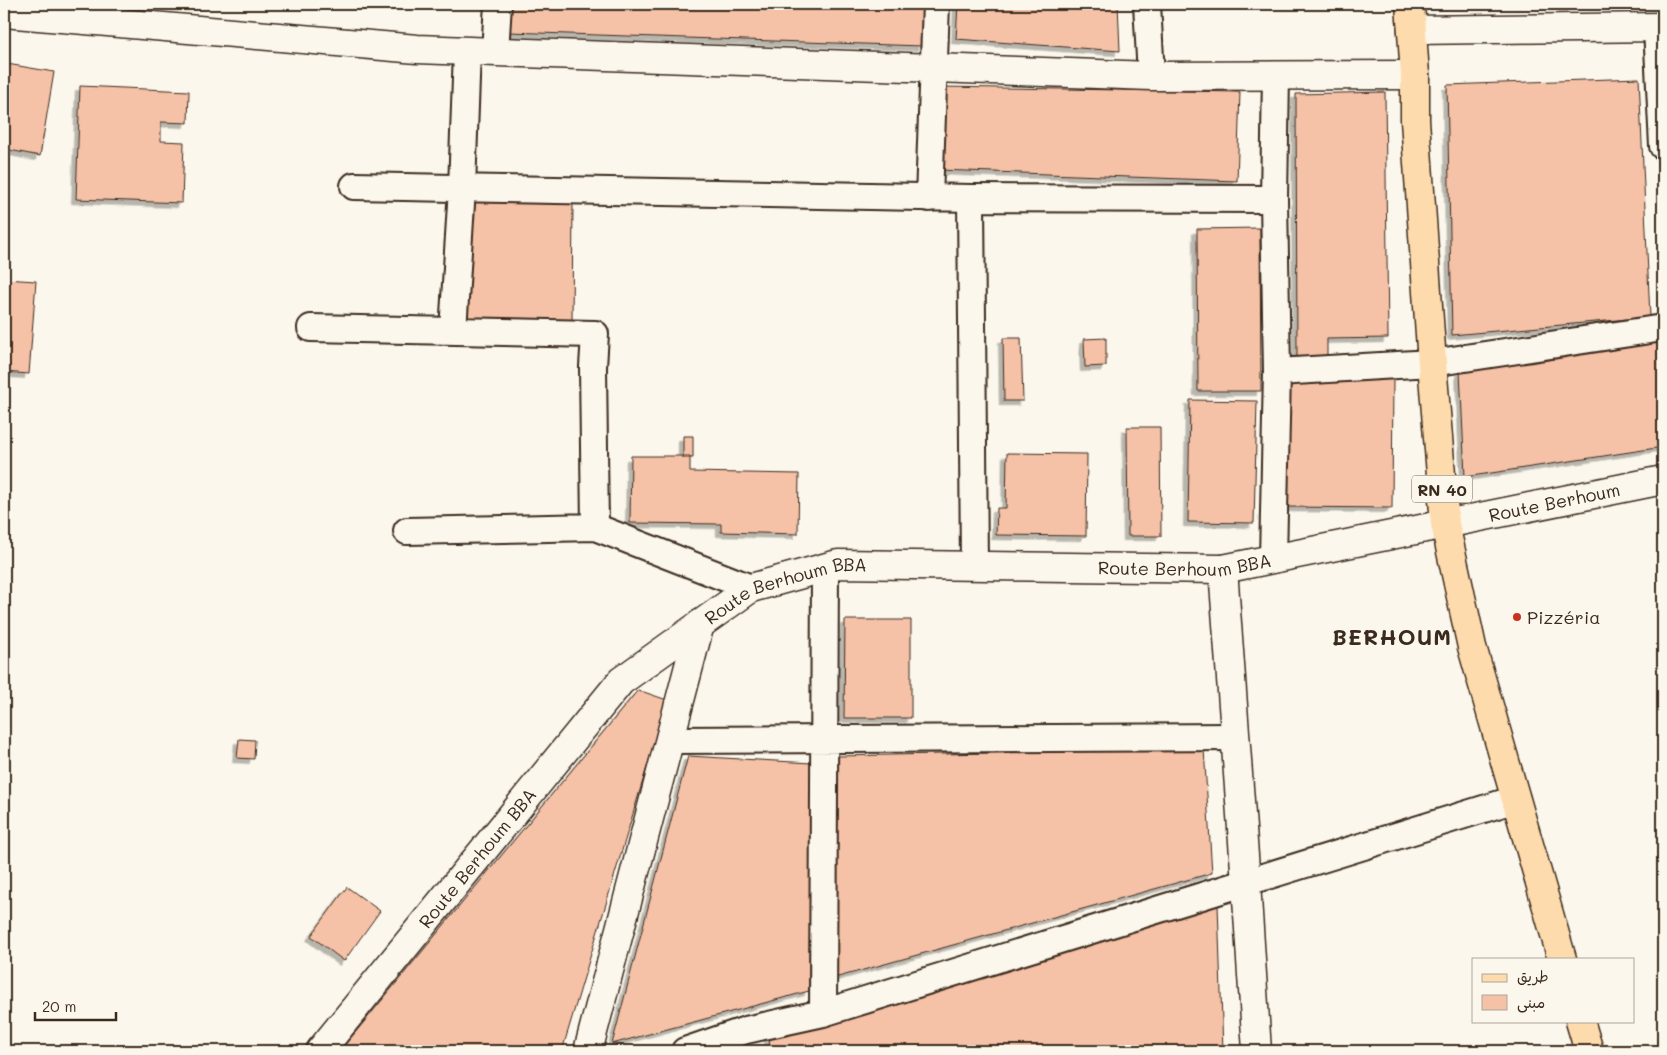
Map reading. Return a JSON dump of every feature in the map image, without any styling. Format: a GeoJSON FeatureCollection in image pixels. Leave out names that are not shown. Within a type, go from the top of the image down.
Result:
{"type":"FeatureCollection","features":[{"type":"Feature","properties":{"kind":"main road","name":"RN 40"},"geometry":{"type":"LineString","coordinates":[[1410,4],[1415,75],[1415,120],[1445,524],[1472,647],[1562,958]]}},
{"type":"Feature","properties":{"kind":"main road"},"geometry":{"type":"LineString","coordinates":[[1580,1022],[1589,1051]]}},
{"type":"Feature","properties":{"kind":"street"},"geometry":{"type":"LineString","coordinates":[[495,52],[498,4]]}},
{"type":"Feature","properties":{"kind":"street"},"geometry":{"type":"LineString","coordinates":[[928,198],[936,4]]}},
{"type":"Feature","properties":{"kind":"street"},"geometry":{"type":"LineString","coordinates":[[1147,4],[1151,76]]}},
{"type":"Feature","properties":{"kind":"street"},"geometry":{"type":"LineString","coordinates":[[4,13],[407,48],[467,51],[1151,76],[1276,74],[1415,75]]}},
{"type":"Feature","properties":{"kind":"street"},"geometry":{"type":"LineString","coordinates":[[1412,30],[1660,28],[1663,146]]}},
{"type":"Feature","properties":{"kind":"street"},"geometry":{"type":"LineString","coordinates":[[453,331],[462,188],[467,51]]}},
{"type":"Feature","properties":{"kind":"street"},"geometry":{"type":"LineString","coordinates":[[1273,559],[1277,372],[1274,199],[1276,74]]}},
{"type":"Feature","properties":{"kind":"street"},"geometry":{"type":"LineString","coordinates":[[354,186],[928,198],[1274,199]]}},
{"type":"Feature","properties":{"kind":"street"},"geometry":{"type":"LineString","coordinates":[[971,198],[974,566]]}},
{"type":"Feature","properties":{"kind":"street"},"geometry":{"type":"LineString","coordinates":[[311,328],[595,334],[593,367],[595,528]]}},
{"type":"Feature","properties":{"kind":"street"},"geometry":{"type":"LineString","coordinates":[[1277,372],[1432,363],[1663,328]]}},
{"type":"Feature","properties":{"kind":"street","name":"Route Berhoum"},"geometry":{"type":"LineString","coordinates":[[1445,524],[1663,480]]}},
{"type":"Feature","properties":{"kind":"street","name":"Route Berhoum BBA"},"geometry":{"type":"LineString","coordinates":[[320,1051],[621,681],[750,588],[838,564],[1222,569],[1445,524]]}},
{"type":"Feature","properties":{"kind":"street"},"geometry":{"type":"LineString","coordinates":[[407,531],[595,528],[750,588]]}},
{"type":"Feature","properties":{"kind":"street"},"geometry":{"type":"LineString","coordinates":[[823,1013],[825,568]]}},
{"type":"Feature","properties":{"kind":"street"},"geometry":{"type":"LineString","coordinates":[[1222,569],[1257,1051]]}},
{"type":"Feature","properties":{"kind":"street"},"geometry":{"type":"LineString","coordinates":[[588,1051],[700,624]]}},
{"type":"Feature","properties":{"kind":"street"},"geometry":{"type":"LineString","coordinates":[[670,740],[1234,737]]}},
{"type":"Feature","properties":{"kind":"street"},"geometry":{"type":"LineString","coordinates":[[685,1051],[746,1040],[823,1013],[1516,800]]}},
{"type":"Feature","properties":{"kind":"building"},"geometry":{"type":"Polygon","coordinates":[[[510,4],[924,4],[922,46],[509,32],[510,4]]]}},
{"type":"Feature","properties":{"kind":"building"},"geometry":{"type":"Polygon","coordinates":[[[958,4],[1118,4],[1120,51],[956,39],[958,4]]]}},
{"type":"Feature","properties":{"kind":"building"},"geometry":{"type":"Polygon","coordinates":[[[7,64],[54,72],[40,156],[4,149],[4,85],[7,64]]]}},
{"type":"Feature","properties":{"kind":"building"},"geometry":{"type":"Polygon","coordinates":[[[1639,78],[1650,317],[1452,335],[1447,85],[1639,78]]]}},
{"type":"Feature","properties":{"kind":"building"},"geometry":{"type":"Polygon","coordinates":[[[80,86],[189,91],[188,123],[161,122],[161,141],[184,142],[182,203],[76,199],[80,86]]]}},
{"type":"Feature","properties":{"kind":"building"},"geometry":{"type":"Polygon","coordinates":[[[942,87],[1240,92],[1237,181],[939,170],[942,87]]]}},
{"type":"Feature","properties":{"kind":"building"},"geometry":{"type":"Polygon","coordinates":[[[1385,92],[1388,338],[1327,339],[1327,360],[1297,360],[1296,94],[1385,92]]]}},
{"type":"Feature","properties":{"kind":"building"},"geometry":{"type":"Polygon","coordinates":[[[466,198],[573,201],[572,323],[460,324],[466,198]]]}},
{"type":"Feature","properties":{"kind":"building"},"geometry":{"type":"Polygon","coordinates":[[[1260,228],[1261,391],[1198,391],[1197,229],[1260,228]]]}},
{"type":"Feature","properties":{"kind":"building"},"geometry":{"type":"Polygon","coordinates":[[[4,279],[36,281],[29,374],[4,372],[4,279]]]}},
{"type":"Feature","properties":{"kind":"building"},"geometry":{"type":"Polygon","coordinates":[[[1659,337],[1663,365],[1663,447],[1465,477],[1460,371],[1659,337]]]}},
{"type":"Feature","properties":{"kind":"building"},"geometry":{"type":"Polygon","coordinates":[[[1003,338],[1021,338],[1023,401],[1004,401],[1003,338]]]}},
{"type":"Feature","properties":{"kind":"building"},"geometry":{"type":"Polygon","coordinates":[[[1106,338],[1106,366],[1085,367],[1084,339],[1106,338]]]}},
{"type":"Feature","properties":{"kind":"building"},"geometry":{"type":"Polygon","coordinates":[[[1288,377],[1393,377],[1392,508],[1287,507],[1288,377]]]}},
{"type":"Feature","properties":{"kind":"building"},"geometry":{"type":"Polygon","coordinates":[[[1190,400],[1257,401],[1254,523],[1188,522],[1190,400]]]}},
{"type":"Feature","properties":{"kind":"building"},"geometry":{"type":"Polygon","coordinates":[[[1127,427],[1160,427],[1161,536],[1128,536],[1127,427]]]}},
{"type":"Feature","properties":{"kind":"building"},"geometry":{"type":"Polygon","coordinates":[[[683,436],[693,436],[693,458],[683,458],[683,436]]]}},
{"type":"Feature","properties":{"kind":"building"},"geometry":{"type":"Polygon","coordinates":[[[1007,453],[1087,454],[1086,536],[996,535],[997,508],[1006,508],[1007,453]]]}},
{"type":"Feature","properties":{"kind":"building"},"geometry":{"type":"Polygon","coordinates":[[[631,456],[690,456],[690,472],[799,474],[798,534],[721,532],[721,524],[630,523],[631,456]]]}},
{"type":"Feature","properties":{"kind":"building"},"geometry":{"type":"Polygon","coordinates":[[[845,620],[911,620],[911,718],[844,718],[845,620]]]}},
{"type":"Feature","properties":{"kind":"building"},"geometry":{"type":"Polygon","coordinates":[[[638,690],[667,700],[562,1051],[340,1051],[638,690]]]}},
{"type":"Feature","properties":{"kind":"building"},"geometry":{"type":"Polygon","coordinates":[[[239,739],[255,740],[254,759],[237,758],[239,739]]]}},
{"type":"Feature","properties":{"kind":"building"},"geometry":{"type":"Polygon","coordinates":[[[1204,749],[1212,873],[831,979],[837,756],[1204,749]]]}},
{"type":"Feature","properties":{"kind":"building"},"geometry":{"type":"Polygon","coordinates":[[[688,756],[811,763],[809,991],[612,1044],[688,756]]]}},
{"type":"Feature","properties":{"kind":"building"},"geometry":{"type":"Polygon","coordinates":[[[347,887],[380,911],[344,961],[311,936],[347,887]]]}},
{"type":"Feature","properties":{"kind":"building"},"geometry":{"type":"Polygon","coordinates":[[[1218,905],[1223,1051],[770,1051],[769,1033],[1218,905]]]}},
{"type":"Feature","properties":{"kind":"place","name":"Pizzéria"},"geometry":{"type":"Point","coordinates":[1517,617]}},
{"type":"Feature","properties":{"kind":"district","name":"BERHOUM"},"geometry":{"type":"Point","coordinates":[1392,636]}}]}
